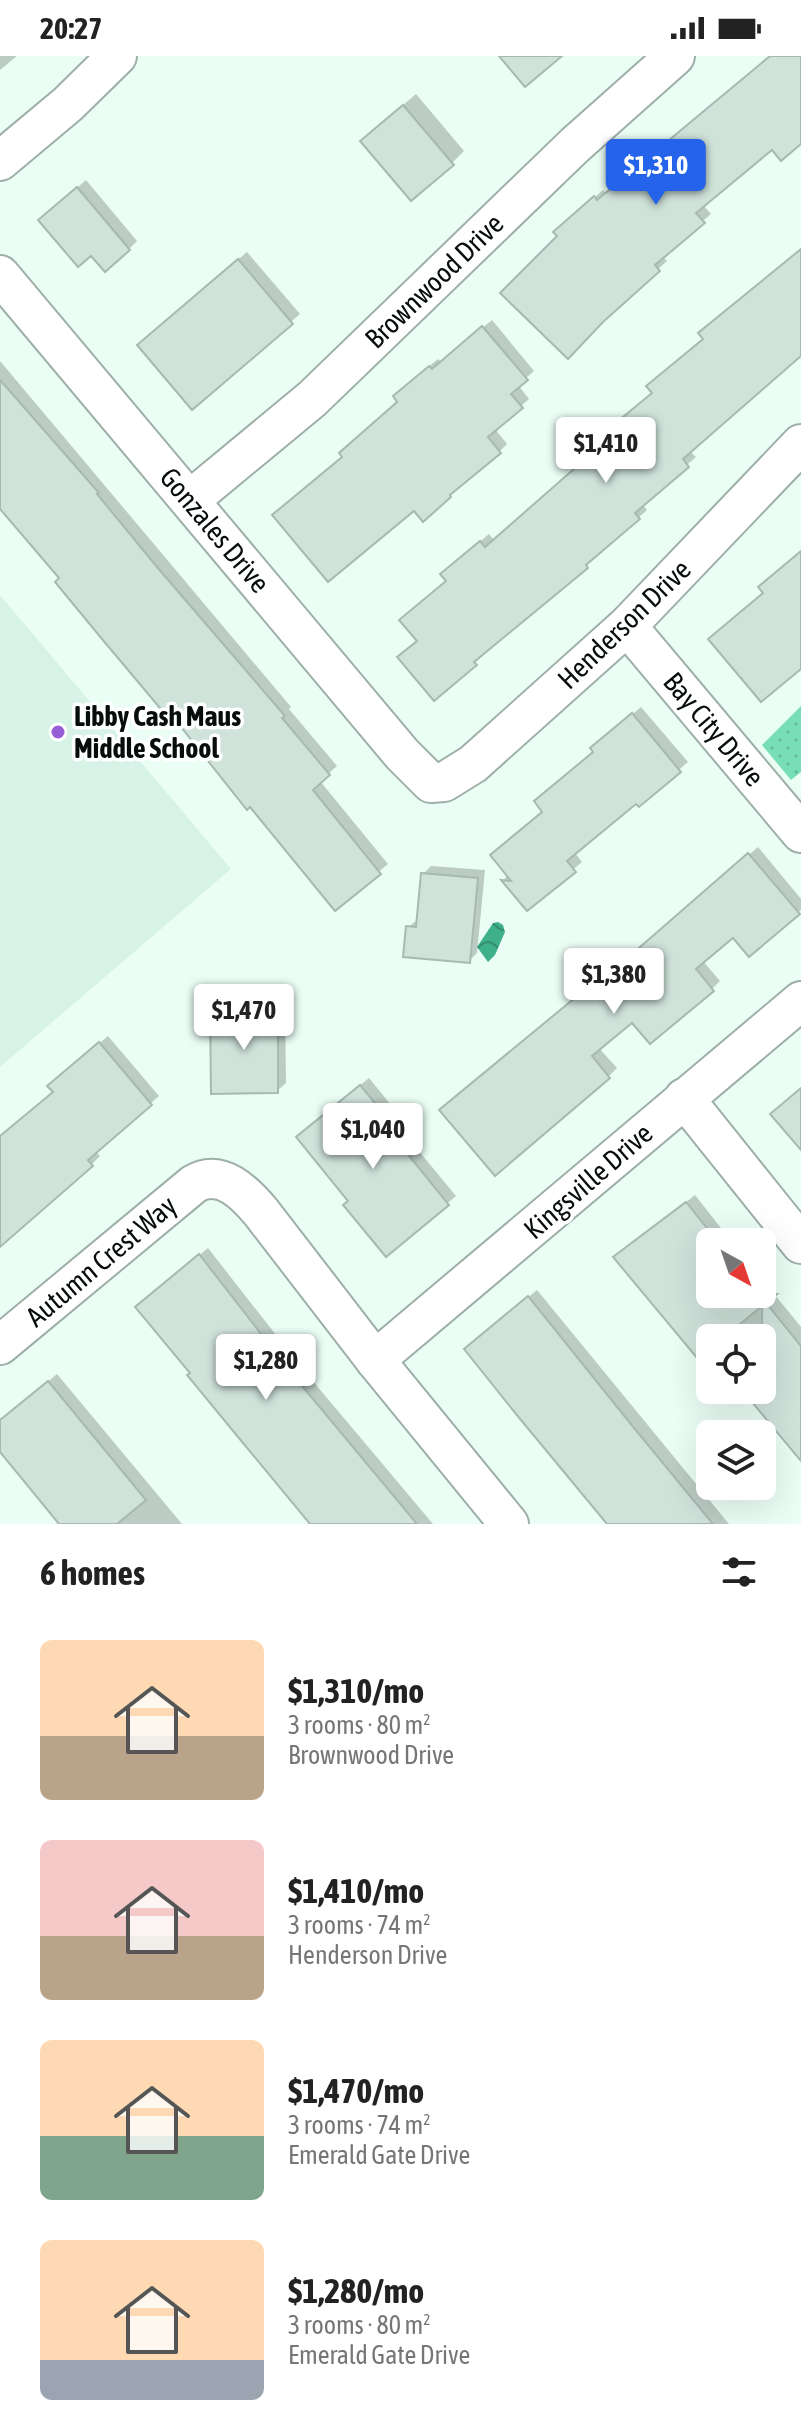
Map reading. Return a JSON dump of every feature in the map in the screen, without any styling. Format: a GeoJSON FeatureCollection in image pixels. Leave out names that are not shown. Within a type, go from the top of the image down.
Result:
{"type":"FeatureCollection","features":[{"type":"Feature","properties":{"kind":"street"},"geometry":{"type":"LineString","coordinates":[[0,161],[68,104],[117,56]]}},
{"type":"Feature","properties":{"kind":"street","name":"Brownwood Drive"},"geometry":{"type":"LineString","coordinates":[[190,500],[312,399],[575,145],[675,56]]}},
{"type":"Feature","properties":{"kind":"street","name":"Gonzales Drive"},"geometry":{"type":"LineString","coordinates":[[0,275],[402,754],[431,783]]}},
{"type":"Feature","properties":{"kind":"street","name":"Henderson Drive"},"geometry":{"type":"LineString","coordinates":[[431,783],[444,782],[473,764],[627,626],[801,444]]}},
{"type":"Feature","properties":{"kind":"street","name":"Bay City Drive"},"geometry":{"type":"LineString","coordinates":[[627,626],[801,833]]}},
{"type":"Feature","properties":{"kind":"street","name":"Kingsville Drive"},"geometry":{"type":"LineString","coordinates":[[375,1360],[801,1001]]}},
{"type":"Feature","properties":{"kind":"street"},"geometry":{"type":"LineString","coordinates":[[684,1098],[801,1244]]}},
{"type":"Feature","properties":{"kind":"street","name":"Autumn Crest Way"},"geometry":{"type":"LineString","coordinates":[[0,1345],[204,1179],[223,1181],[243,1191],[375,1360]]}},
{"type":"Feature","properties":{"kind":"street"},"geometry":{"type":"LineString","coordinates":[[375,1360],[509,1524]]}},
{"type":"Feature","properties":{"kind":"shaded area","name":"Libby Cash Maus Middle School"},"geometry":{"type":"Polygon","coordinates":[[[0,595],[231,869],[0,1067],[0,595]]]}},
{"type":"Feature","properties":{"kind":"shaded area"},"geometry":{"type":"Polygon","coordinates":[[[801,706],[801,772],[791,780],[762,745],[801,706]]]}},
{"type":"Feature","properties":{"kind":"water"},"geometry":{"type":"Polygon","coordinates":[[[498,922],[505,932],[495,955],[488,962],[477,947],[493,923],[498,922]]]}},
{"type":"Feature","properties":{"kind":"building"},"geometry":{"type":"Polygon","coordinates":[[[499,56],[562,56],[525,87],[499,56]]]}},
{"type":"Feature","properties":{"kind":"building"},"geometry":{"type":"Polygon","coordinates":[[[770,56],[801,56],[801,144],[781,161],[772,150],[696,213],[705,223],[655,265],[660,271],[603,322],[568,359],[500,293],[557,236],[553,232],[594,196],[597,200],[770,56]]]}},
{"type":"Feature","properties":{"kind":"building"},"geometry":{"type":"Polygon","coordinates":[[[403,105],[454,165],[411,201],[360,141],[403,105]]]}},
{"type":"Feature","properties":{"kind":"building"},"geometry":{"type":"Polygon","coordinates":[[[77,187],[130,250],[105,272],[91,256],[78,267],[38,220],[77,187]]]}},
{"type":"Feature","properties":{"kind":"building"},"geometry":{"type":"Polygon","coordinates":[[[801,249],[801,356],[683,459],[689,467],[635,513],[640,519],[586,565],[588,568],[474,662],[477,665],[434,701],[397,657],[417,641],[399,620],[446,581],[440,574],[480,541],[485,547],[599,447],[594,441],[652,393],[646,386],[703,339],[698,333],[801,249]]]}},
{"type":"Feature","properties":{"kind":"building"},"geometry":{"type":"Polygon","coordinates":[[[238,259],[293,324],[192,410],[137,345],[238,259]]]}},
{"type":"Feature","properties":{"kind":"building"},"geometry":{"type":"Polygon","coordinates":[[[482,326],[528,380],[511,394],[523,408],[488,437],[501,453],[423,522],[414,511],[328,582],[272,515],[342,457],[339,453],[397,402],[393,396],[429,366],[432,369],[482,326]]]}},
{"type":"Feature","properties":{"kind":"building"},"geometry":{"type":"Polygon","coordinates":[[[0,380],[99,493],[157,567],[285,716],[282,718],[330,775],[313,790],[381,874],[335,911],[250,807],[247,810],[173,717],[170,720],[102,639],[55,582],[59,578],[0,509],[0,380]]]}},
{"type":"Feature","properties":{"kind":"building"},"geometry":{"type":"Polygon","coordinates":[[[801,551],[801,669],[761,702],[708,639],[763,593],[758,587],[801,551]]]}},
{"type":"Feature","properties":{"kind":"building"},"geometry":{"type":"Polygon","coordinates":[[[632,713],[681,772],[639,807],[636,804],[567,861],[576,872],[527,911],[501,880],[511,881],[490,855],[542,812],[534,801],[593,752],[590,748],[632,713]]]}},
{"type":"Feature","properties":{"kind":"building"},"geometry":{"type":"Polygon","coordinates":[[[748,853],[800,914],[749,957],[733,938],[696,969],[714,991],[650,1044],[632,1023],[592,1056],[610,1078],[495,1176],[439,1110],[622,959],[624,961],[748,853]]]}},
{"type":"Feature","properties":{"kind":"building"},"geometry":{"type":"Polygon","coordinates":[[[421,873],[478,878],[470,963],[403,957],[406,926],[416,927],[421,873]]]}},
{"type":"Feature","properties":{"kind":"building"},"geometry":{"type":"Polygon","coordinates":[[[210,1011],[278,1011],[278,1093],[211,1094],[210,1011]]]}},
{"type":"Feature","properties":{"kind":"building"},"geometry":{"type":"Polygon","coordinates":[[[99,1042],[152,1105],[88,1160],[93,1166],[0,1247],[0,1136],[53,1092],[47,1086],[99,1042]]]}},
{"type":"Feature","properties":{"kind":"building"},"geometry":{"type":"Polygon","coordinates":[[[360,1085],[403,1137],[397,1141],[449,1205],[386,1257],[343,1205],[348,1201],[296,1137],[360,1085]]]}},
{"type":"Feature","properties":{"kind":"building"},"geometry":{"type":"Polygon","coordinates":[[[801,1088],[801,1150],[770,1114],[801,1088]]]}},
{"type":"Feature","properties":{"kind":"building"},"geometry":{"type":"Polygon","coordinates":[[[686,1202],[707,1228],[696,1228],[696,1308],[760,1308],[740,1324],[696,1324],[696,1357],[613,1257],[686,1202]]]}},
{"type":"Feature","properties":{"kind":"building"},"geometry":{"type":"Polygon","coordinates":[[[199,1254],[293,1375],[417,1524],[310,1524],[187,1375],[190,1373],[135,1307],[199,1254]]]}},
{"type":"Feature","properties":{"kind":"building"},"geometry":{"type":"Polygon","coordinates":[[[528,1296],[713,1524],[607,1524],[516,1414],[464,1349],[528,1296]]]}},
{"type":"Feature","properties":{"kind":"building"},"geometry":{"type":"Polygon","coordinates":[[[762,1308],[770,1308],[801,1346],[801,1461],[776,1431],[776,1420],[767,1420],[754,1404],[776,1404],[776,1324],[762,1324],[762,1308]]]}},
{"type":"Feature","properties":{"kind":"building"},"geometry":{"type":"Polygon","coordinates":[[[48,1381],[146,1500],[117,1524],[59,1524],[0,1452],[0,1420],[48,1381]]]}},
{"type":"Feature","properties":{"kind":"place","name":"Libby Cash Maus Middle School"},"geometry":{"type":"Point","coordinates":[58,732]}}]}
